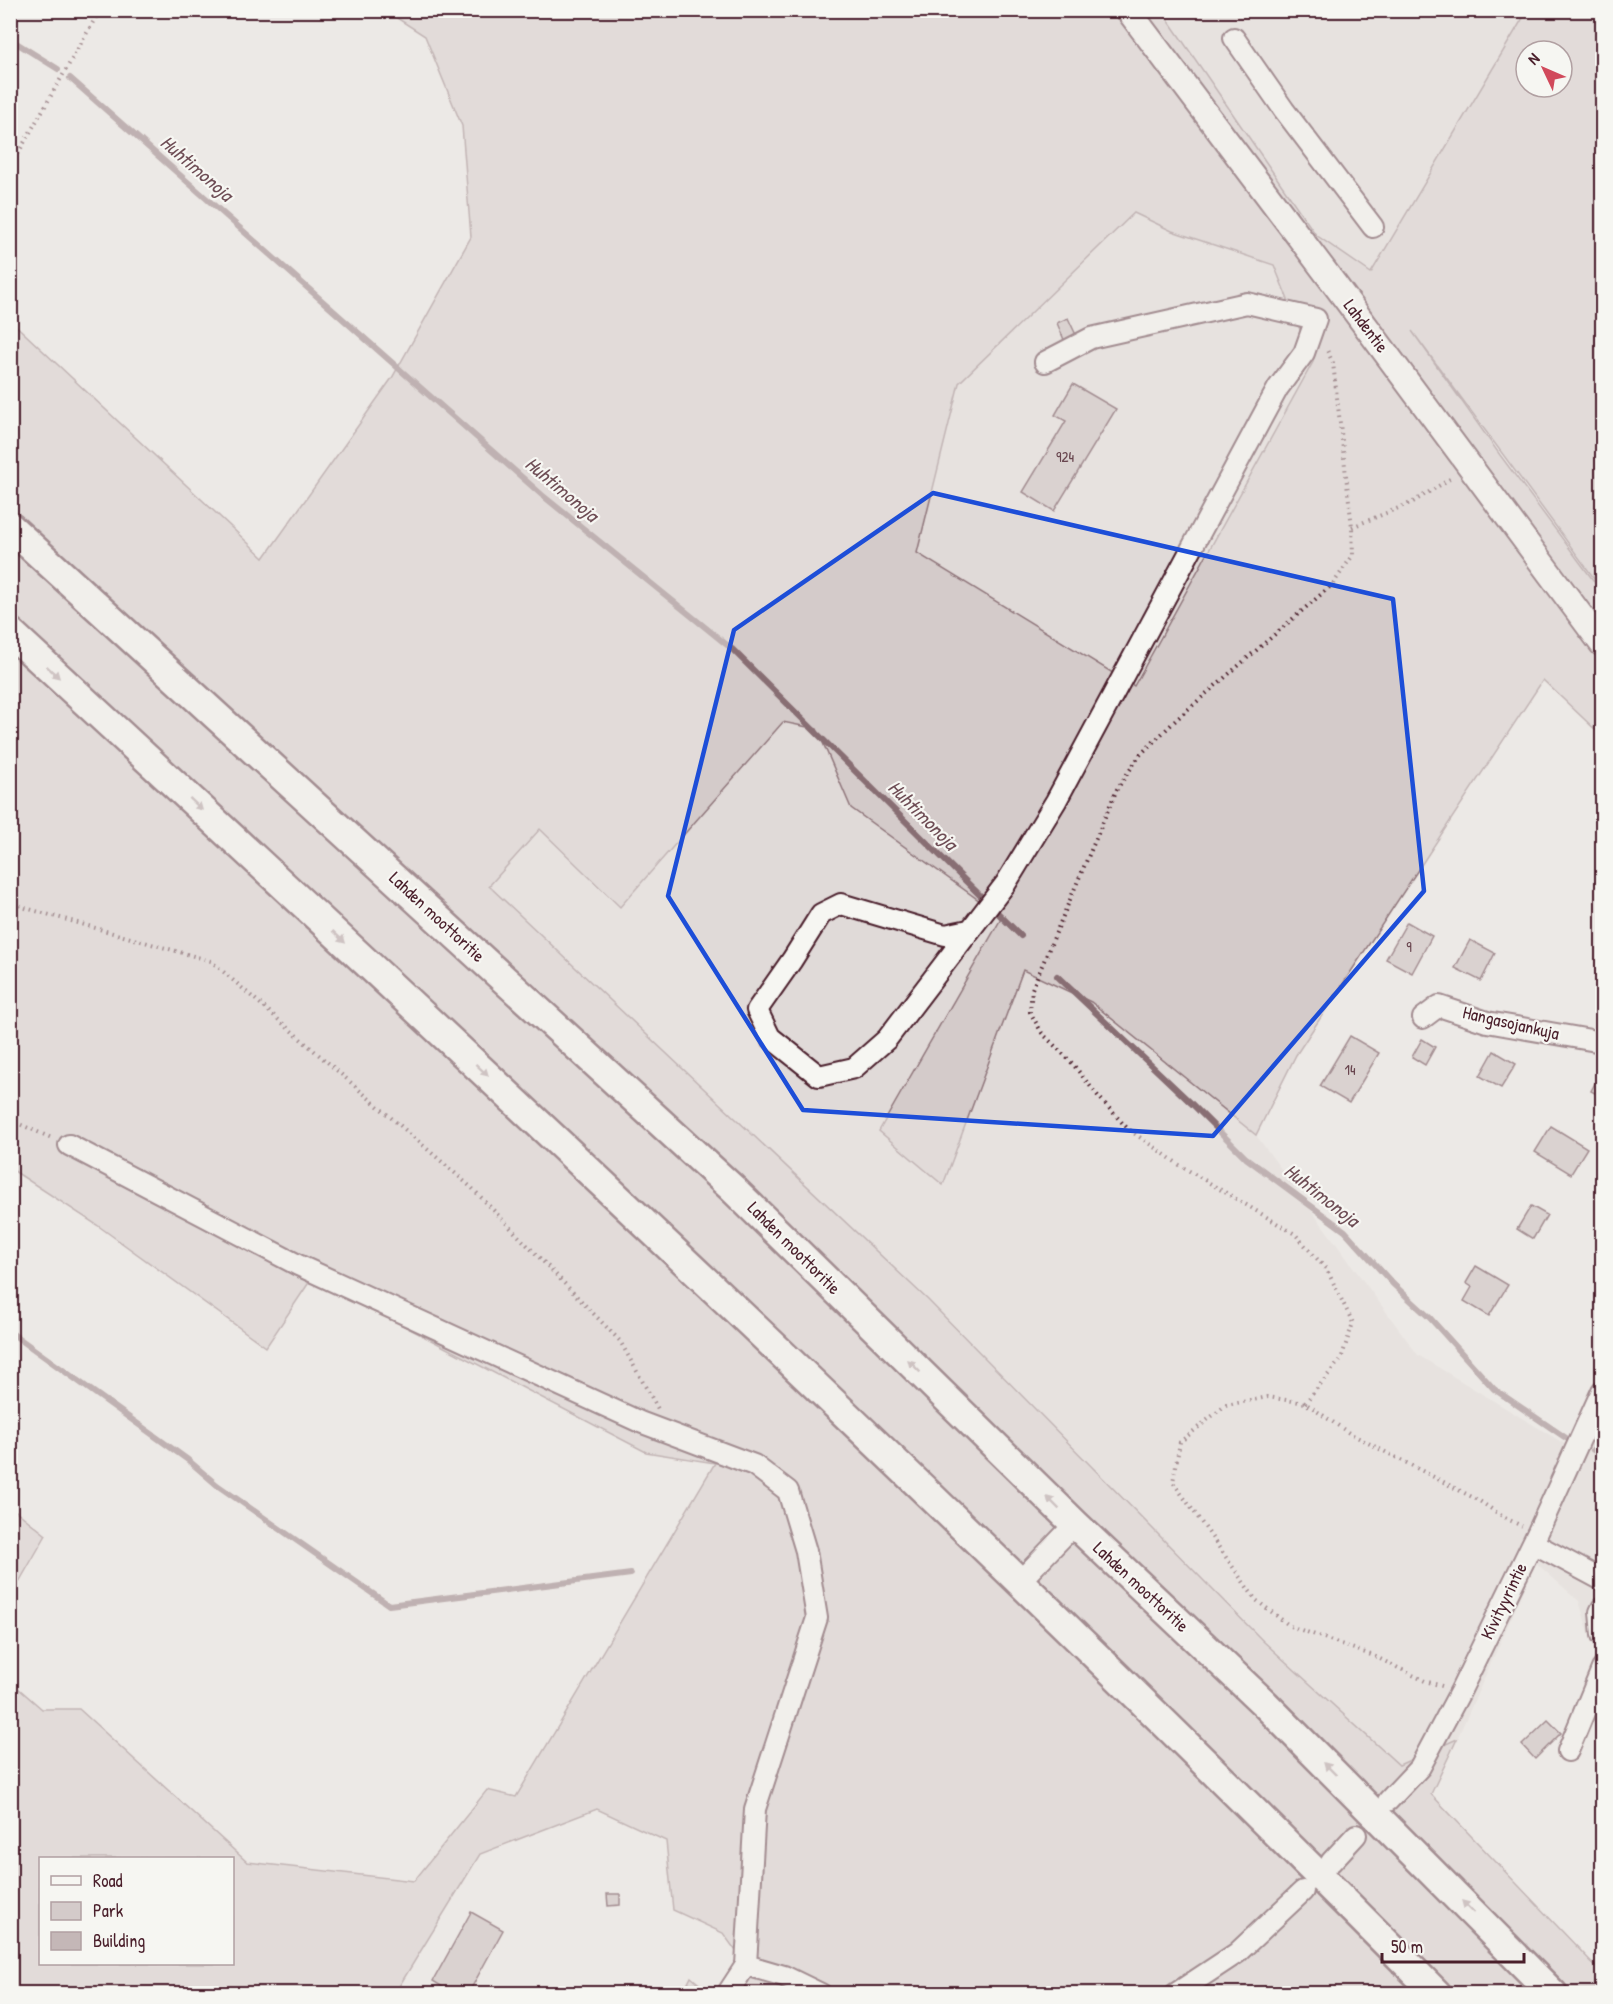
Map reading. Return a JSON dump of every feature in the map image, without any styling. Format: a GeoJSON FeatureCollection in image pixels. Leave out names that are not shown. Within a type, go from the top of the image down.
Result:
{"type":"FeatureCollection","features":[{"type":"Feature","properties":{"kind":"highway","name":"Lahden moottoritie"},"geometry":{"type":"LineString","coordinates":[[10,527],[732,1188],[1075,1524],[1265,1704],[1553,1994]]}},
{"type":"Feature","properties":{"kind":"highway"},"geometry":{"type":"LineString","coordinates":[[10,632],[662,1239],[1020,1581],[1269,1824],[1437,1994]]}},
{"type":"Feature","properties":{"kind":"main road","name":"Lahdentie"},"geometry":{"type":"LineString","coordinates":[[1128,10],[1602,644]]}},
{"type":"Feature","properties":{"kind":"street"},"geometry":{"type":"LineString","coordinates":[[1234,38],[1284,110],[1373,227]]}},
{"type":"Feature","properties":{"kind":"street"},"geometry":{"type":"LineString","coordinates":[[969,930],[945,935],[841,904],[821,914],[757,1010],[770,1037],[819,1076],[854,1068],[887,1039],[997,894],[1056,801],[1278,388],[1304,353],[1316,319],[1247,303],[1091,338],[1045,362]]}},
{"type":"Feature","properties":{"kind":"street","name":"Hangasojankuja"},"geometry":{"type":"LineString","coordinates":[[1423,1017],[1439,1006],[1487,1022],[1602,1042]]}},
{"type":"Feature","properties":{"kind":"street"},"geometry":{"type":"LineString","coordinates":[[69,1145],[298,1265],[640,1422],[754,1465],[788,1491],[806,1551],[818,1618],[755,1809],[746,1965],[727,1994]]}},
{"type":"Feature","properties":{"kind":"street","name":"Kivityyrintie"},"geometry":{"type":"LineString","coordinates":[[1388,1801],[1420,1767],[1460,1692],[1535,1538],[1602,1391]]}},
{"type":"Feature","properties":{"kind":"street"},"geometry":{"type":"LineString","coordinates":[[1020,1581],[1075,1524]]}},
{"type":"Feature","properties":{"kind":"street"},"geometry":{"type":"LineString","coordinates":[[1535,1538],[1602,1580]]}},
{"type":"Feature","properties":{"kind":"street"},"geometry":{"type":"LineString","coordinates":[[1602,1608],[1600,1612],[1602,1635]]}},
{"type":"Feature","properties":{"kind":"street"},"geometry":{"type":"LineString","coordinates":[[1568,1751],[1602,1669]]}},
{"type":"Feature","properties":{"kind":"street"},"geometry":{"type":"LineString","coordinates":[[1331,1862],[1356,1835]]}},
{"type":"Feature","properties":{"kind":"street"},"geometry":{"type":"LineString","coordinates":[[1175,1994],[1237,1953],[1303,1891]]}},
{"type":"Feature","properties":{"kind":"street"},"geometry":{"type":"LineString","coordinates":[[746,1965],[784,1976],[821,1994]]}},
{"type":"Feature","properties":{"kind":"path"},"geometry":{"type":"LineString","coordinates":[[12,164],[100,10]]}},
{"type":"Feature","properties":{"kind":"path"},"geometry":{"type":"LineString","coordinates":[[1305,1402],[1341,1359],[1353,1323],[1327,1270],[1295,1234],[1181,1166],[1128,1129],[1072,1063],[1042,1033],[1030,1012],[1032,989],[1117,789],[1140,755],[1178,718],[1333,584],[1353,555],[1352,526],[1333,363],[1320,335],[1316,319]]}},
{"type":"Feature","properties":{"kind":"path"},"geometry":{"type":"LineString","coordinates":[[1352,526],[1413,502],[1470,466]]}},
{"type":"Feature","properties":{"kind":"path"},"geometry":{"type":"LineString","coordinates":[[10,898],[22,907],[211,961],[472,1188],[620,1341],[671,1434]]}},
{"type":"Feature","properties":{"kind":"path"},"geometry":{"type":"LineString","coordinates":[[10,1120],[69,1145]]}},
{"type":"Feature","properties":{"kind":"path"},"geometry":{"type":"LineString","coordinates":[[1460,1692],[1425,1681],[1374,1656],[1290,1626],[1256,1600],[1173,1482],[1180,1442],[1226,1405],[1268,1397],[1305,1402],[1349,1433],[1478,1500],[1535,1538]]}},
{"type":"Feature","properties":{"kind":"highlighted area"},"geometry":{"type":"Polygon","coordinates":[[[933,493],[1393,599],[1424,891],[1213,1136],[803,1110],[668,896],[734,630],[933,493]]]}},
{"type":"Feature","properties":{"kind":"shaded area"},"geometry":{"type":"Polygon","coordinates":[[[1162,11],[1527,11],[1371,274],[1316,235],[1162,11]]]}},
{"type":"Feature","properties":{"kind":"shaded area"},"geometry":{"type":"Polygon","coordinates":[[[1135,213],[1172,231],[1274,265],[1313,362],[1134,687],[917,553],[959,383],[1135,213]]]}},
{"type":"Feature","properties":{"kind":"shaded area"},"geometry":{"type":"Polygon","coordinates":[[[784,722],[817,729],[851,808],[1002,917],[880,1131],[943,1184],[1023,969],[1091,1002],[1256,1135],[1418,1355],[1583,1455],[1602,1413],[1602,1665],[1597,1659],[1579,1601],[1536,1563],[1457,1739],[1399,1765],[1263,1641],[928,1300],[489,886],[540,829],[620,907],[784,722]]]}},
{"type":"Feature","properties":{"kind":"green space"},"geometry":{"type":"Polygon","coordinates":[[[386,11],[1162,11],[1316,235],[1371,273],[1527,11],[1602,11],[1602,589],[1412,331],[1500,455],[1602,592],[1602,736],[1543,680],[1296,1055],[1256,1135],[1091,1002],[1023,970],[943,1185],[879,1131],[1002,917],[851,808],[817,729],[783,722],[620,907],[540,829],[489,886],[928,1300],[1263,1641],[1399,1765],[1457,1739],[1431,1794],[1602,1973],[1602,1993],[722,1993],[746,1965],[723,1933],[673,1910],[666,1841],[597,1809],[480,1854],[395,1993],[11,1993],[11,1682],[42,1709],[79,1709],[247,1862],[414,1881],[487,1790],[516,1797],[715,1463],[646,1452],[312,1278],[266,1347],[97,1225],[11,1169],[10,320],[264,558],[392,378],[471,237],[462,126],[425,36],[386,11]],[[1134,213],[959,383],[917,553],[1134,686],[1313,362],[1274,265],[1172,231],[1134,213]]]}},
{"type":"Feature","properties":{"kind":"green space"},"geometry":{"type":"Polygon","coordinates":[[[11,1507],[46,1535],[11,1596],[11,1507]]]}},
{"type":"Feature","properties":{"kind":"green space"},"geometry":{"type":"Polygon","coordinates":[[[691,1977],[710,1993],[683,1993],[691,1977]]]}},
{"type":"Feature","properties":{"kind":"building"},"geometry":{"type":"Polygon","coordinates":[[[1068,318],[1077,337],[1065,342],[1057,323],[1068,318]]]}},
{"type":"Feature","properties":{"kind":"building"},"geometry":{"type":"Polygon","coordinates":[[[1073,384],[1116,409],[1054,511],[1023,492],[1066,421],[1055,415],[1073,384]]]}},
{"type":"Feature","properties":{"kind":"building"},"geometry":{"type":"Polygon","coordinates":[[[1407,922],[1432,936],[1412,973],[1386,959],[1407,922]]]}},
{"type":"Feature","properties":{"kind":"building"},"geometry":{"type":"Polygon","coordinates":[[[1470,940],[1495,953],[1481,981],[1455,968],[1470,940]]]}},
{"type":"Feature","properties":{"kind":"building"},"geometry":{"type":"Polygon","coordinates":[[[1350,1036],[1379,1053],[1349,1103],[1320,1086],[1350,1036]]]}},
{"type":"Feature","properties":{"kind":"building"},"geometry":{"type":"Polygon","coordinates":[[[1422,1039],[1435,1047],[1425,1065],[1412,1057],[1422,1039]]]}},
{"type":"Feature","properties":{"kind":"building"},"geometry":{"type":"Polygon","coordinates":[[[1494,1051],[1516,1064],[1501,1088],[1480,1076],[1494,1051]]]}},
{"type":"Feature","properties":{"kind":"building"},"geometry":{"type":"Polygon","coordinates":[[[1600,1074],[1602,1075],[1602,1097],[1591,1091],[1600,1074]]]}},
{"type":"Feature","properties":{"kind":"building"},"geometry":{"type":"Polygon","coordinates":[[[1551,1126],[1587,1148],[1571,1174],[1535,1152],[1551,1126]]]}},
{"type":"Feature","properties":{"kind":"building"},"geometry":{"type":"Polygon","coordinates":[[[1531,1206],[1547,1215],[1533,1239],[1517,1229],[1531,1206]]]}},
{"type":"Feature","properties":{"kind":"building"},"geometry":{"type":"Polygon","coordinates":[[[1476,1266],[1508,1285],[1489,1316],[1464,1301],[1472,1287],[1466,1283],[1476,1266]]]}},
{"type":"Feature","properties":{"kind":"building"},"geometry":{"type":"Polygon","coordinates":[[[1548,1720],[1561,1733],[1535,1759],[1522,1745],[1548,1720]]]}},
{"type":"Feature","properties":{"kind":"building"},"geometry":{"type":"Polygon","coordinates":[[[607,1894],[620,1894],[620,1905],[608,1906],[607,1894]]]}},
{"type":"Feature","properties":{"kind":"building"},"geometry":{"type":"Polygon","coordinates":[[[471,1912],[503,1930],[468,1994],[454,1994],[433,1981],[471,1912]]]}},
{"type":"Feature","properties":{"kind":"waterway","name":"Huhtimonoja"},"geometry":{"type":"LineString","coordinates":[[10,39],[58,69]]}},
{"type":"Feature","properties":{"kind":"waterway","name":"Huhtimonoja"},"geometry":{"type":"LineString","coordinates":[[70,78],[542,495],[732,649],[1021,936]]}},
{"type":"Feature","properties":{"kind":"waterway","name":"Huhtimonoja"},"geometry":{"type":"LineString","coordinates":[[1057,976],[1246,1158],[1345,1231],[1393,1284],[1430,1318],[1494,1389],[1566,1438]]}},
{"type":"Feature","properties":{"kind":"waterway"},"geometry":{"type":"LineString","coordinates":[[10,1332],[188,1460],[217,1485],[389,1605],[631,1574]]}},
{"type":"Feature","properties":{"kind":"waterway","name":"Huhtimonoja"},"geometry":{"type":"LineString","coordinates":[[1593,1450],[1602,1455]]}}]}
